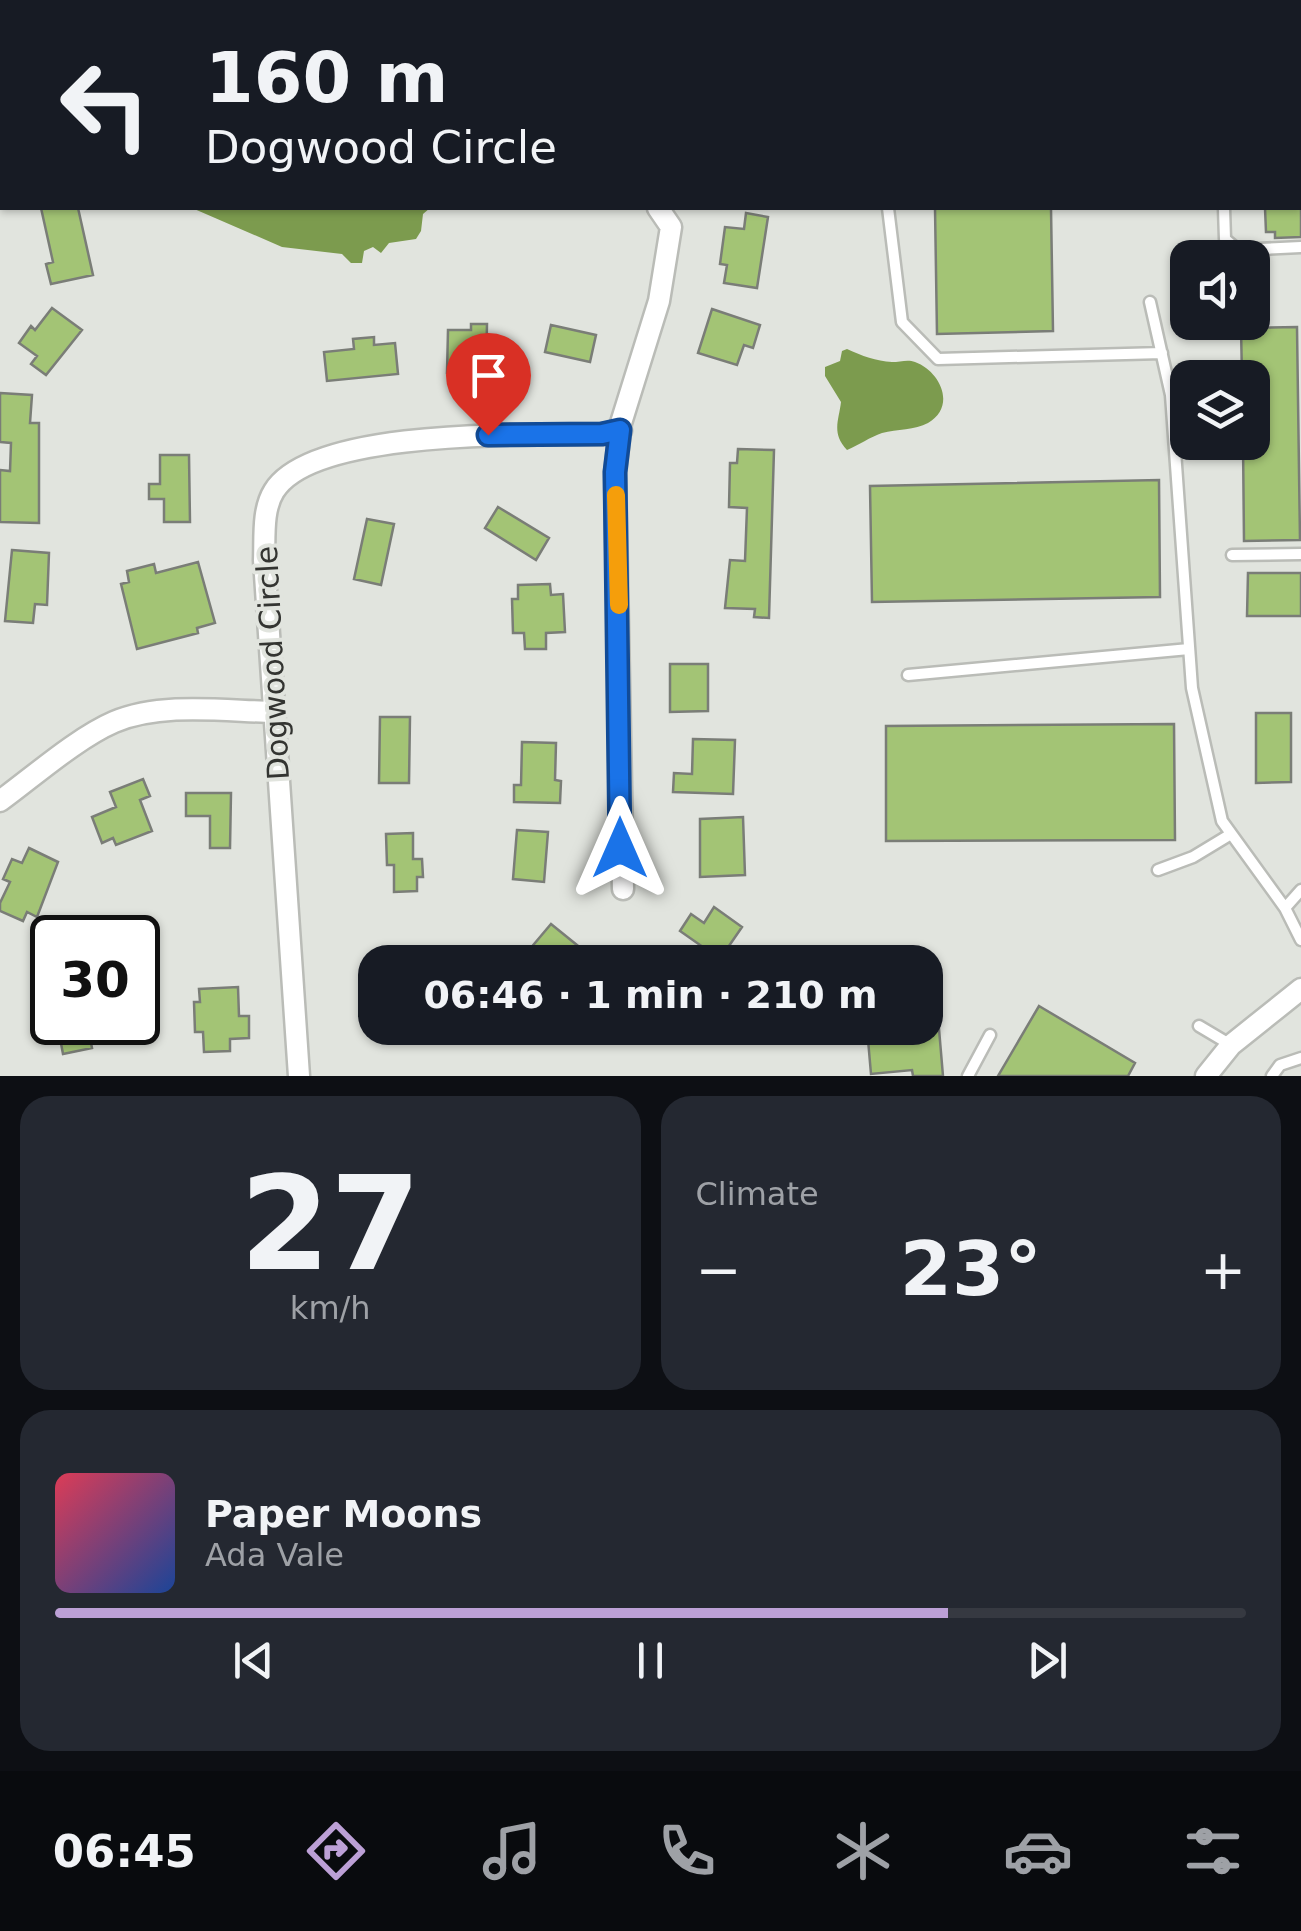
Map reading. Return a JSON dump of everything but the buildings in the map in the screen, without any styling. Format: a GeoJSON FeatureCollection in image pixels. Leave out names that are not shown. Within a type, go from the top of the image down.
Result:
{"type":"FeatureCollection","features":[{"type":"Feature","properties":{"kind":"street"},"geometry":{"type":"LineString","coordinates":[[623,889],[615,472],[620,430],[660,300],[671,226],[659,210]]}},
{"type":"Feature","properties":{"kind":"street","name":"Dogwood Circle"},"geometry":{"type":"LineString","coordinates":[[299,1076],[264,560],[267,506],[274,490],[292,472],[349,451],[450,436],[602,434],[620,430]]}},
{"type":"Feature","properties":{"kind":"street"},"geometry":{"type":"LineString","coordinates":[[0,802],[57,758],[114,722],[162,711],[274,712]]}},
{"type":"Feature","properties":{"kind":"street"},"geometry":{"type":"LineString","coordinates":[[1206,1076],[1231,1045],[1301,989]]}},
{"type":"Feature","properties":{"kind":"lane"},"geometry":{"type":"LineString","coordinates":[[888,210],[902,322],[938,359],[1162,353]]}},
{"type":"Feature","properties":{"kind":"lane"},"geometry":{"type":"LineString","coordinates":[[1224,210],[1224,239],[1238,250],[1301,248]]}},
{"type":"Feature","properties":{"kind":"lane"},"geometry":{"type":"LineString","coordinates":[[1150,302],[1171,395],[1192,688],[1222,821],[1285,908],[1301,940]]}},
{"type":"Feature","properties":{"kind":"lane"},"geometry":{"type":"LineString","coordinates":[[1232,556],[1301,554]]}},
{"type":"Feature","properties":{"kind":"lane"},"geometry":{"type":"LineString","coordinates":[[908,675],[1189,649]]}},
{"type":"Feature","properties":{"kind":"lane"},"geometry":{"type":"LineString","coordinates":[[1158,870],[1193,857],[1231,834]]}},
{"type":"Feature","properties":{"kind":"lane"},"geometry":{"type":"LineString","coordinates":[[1285,908],[1301,890]]}},
{"type":"Feature","properties":{"kind":"lane"},"geometry":{"type":"LineString","coordinates":[[1199,1026],[1231,1045]]}},
{"type":"Feature","properties":{"kind":"lane"},"geometry":{"type":"LineString","coordinates":[[968,1076],[990,1035]]}},
{"type":"Feature","properties":{"kind":"lane"},"geometry":{"type":"LineString","coordinates":[[1272,1076],[1280,1065],[1301,1058]]}},
{"type":"Feature","properties":{"kind":"shaded area"},"geometry":{"type":"Polygon","coordinates":[[[197,210],[428,210],[416,239],[389,243],[381,253],[373,247],[364,251],[362,263],[351,263],[342,254],[282,247],[197,210]]]}},
{"type":"Feature","properties":{"kind":"shaded area"},"geometry":{"type":"Polygon","coordinates":[[[847,349],[875,359],[910,361],[924,367],[942,390],[942,408],[937,416],[923,425],[882,433],[847,450],[838,432],[841,402],[825,376],[825,367],[840,361],[842,351],[847,349]]]}},
{"type":"Feature","properties":{"kind":"slow traffic"},"geometry":{"type":"LineString","coordinates":[[616,495],[619,605]]}},
{"type":"Feature","properties":{"kind":"route"},"geometry":{"type":"LineString","coordinates":[[488,435],[602,434],[620,430],[615,472],[620,848]]}}]}
